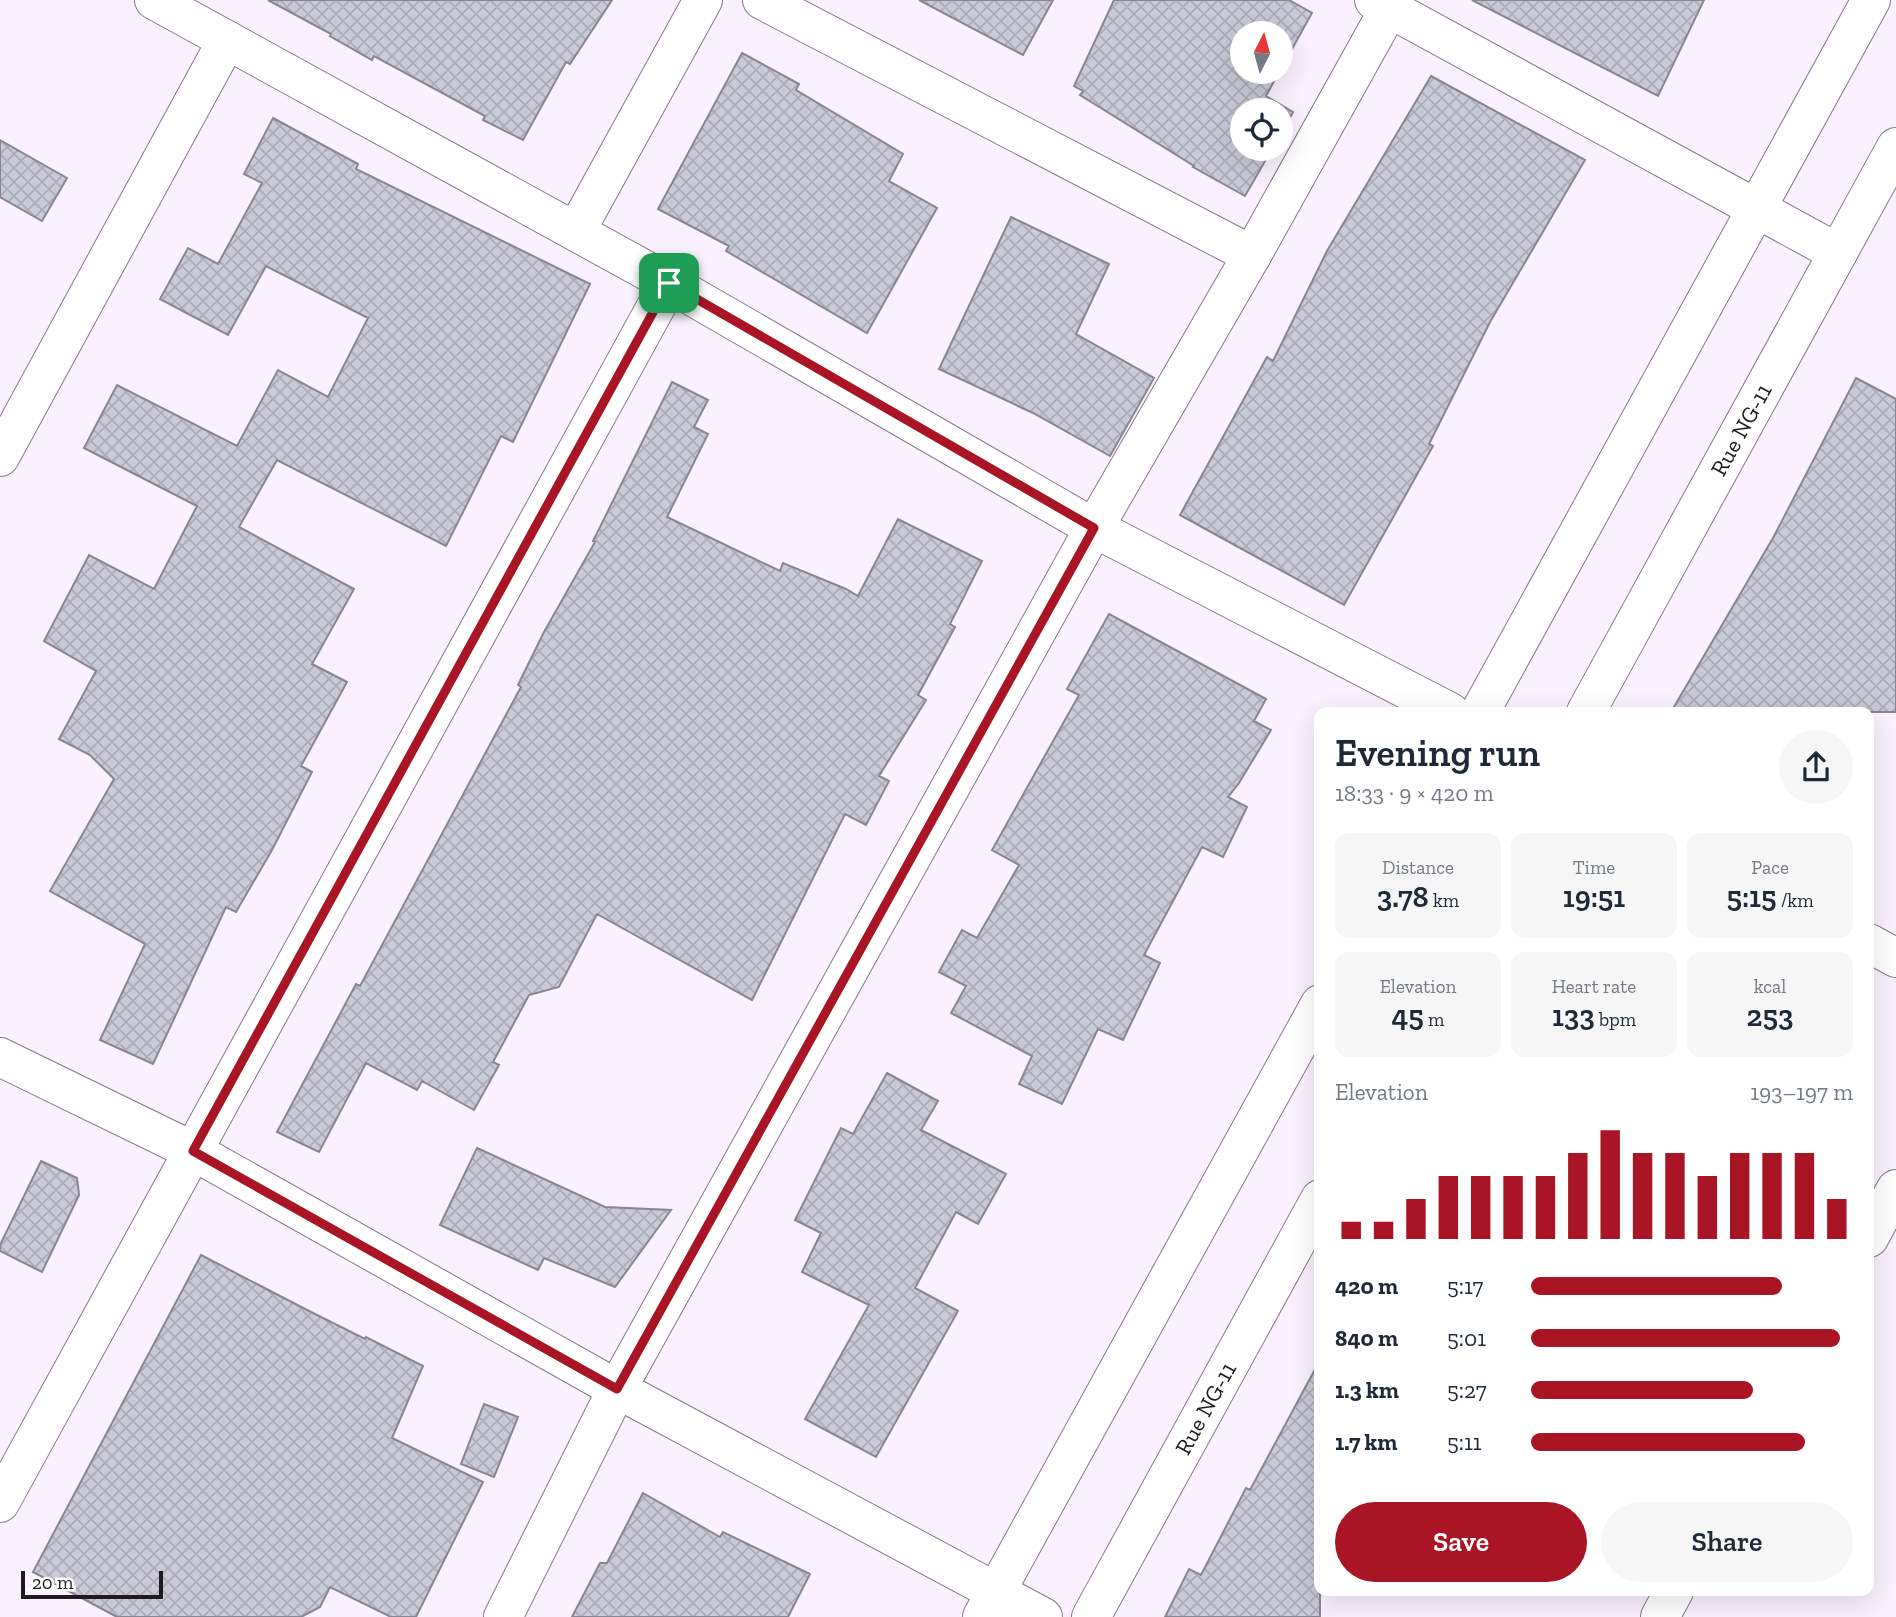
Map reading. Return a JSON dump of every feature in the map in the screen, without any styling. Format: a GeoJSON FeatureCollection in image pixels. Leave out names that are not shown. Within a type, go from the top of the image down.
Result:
{"type":"FeatureCollection","features":[{"type":"Feature","properties":{"kind":"street"},"geometry":{"type":"LineString","coordinates":[[154,0],[669,283],[1094,528],[1440,707]]}},
{"type":"Feature","properties":{"kind":"street"},"geometry":{"type":"LineString","coordinates":[[576,231],[703,0]]}},
{"type":"Feature","properties":{"kind":"street"},"geometry":{"type":"LineString","coordinates":[[762,0],[1252,255]]}},
{"type":"Feature","properties":{"kind":"street"},"geometry":{"type":"LineString","coordinates":[[1483,707],[1871,0]]}},
{"type":"Feature","properties":{"kind":"street"},"geometry":{"type":"LineString","coordinates":[[503,1617],[617,1389],[1094,528],[1252,255],[1385,3],[1838,253]]}},
{"type":"Feature","properties":{"kind":"street"},"geometry":{"type":"LineString","coordinates":[[0,457],[227,40]]}},
{"type":"Feature","properties":{"kind":"street","name":"Rue NG-11"},"geometry":{"type":"LineString","coordinates":[[1589,707],[1896,147]]}},
{"type":"Feature","properties":{"kind":"street"},"geometry":{"type":"LineString","coordinates":[[0,1503],[669,283]]}},
{"type":"Feature","properties":{"kind":"street"},"geometry":{"type":"LineString","coordinates":[[1874,946],[1896,958]]}},
{"type":"Feature","properties":{"kind":"street"},"geometry":{"type":"LineString","coordinates":[[989,1604],[1314,1015]]}},
{"type":"Feature","properties":{"kind":"street"},"geometry":{"type":"LineString","coordinates":[[0,1057],[193,1151],[617,1389],[989,1604],[1042,1617]]}},
{"type":"Feature","properties":{"kind":"street"},"geometry":{"type":"LineString","coordinates":[[1874,1229],[1896,1189]]}},
{"type":"Feature","properties":{"kind":"street","name":"Rue NG-11"},"geometry":{"type":"LineString","coordinates":[[1091,1617],[1314,1210]]}},
{"type":"Feature","properties":{"kind":"street"},"geometry":{"type":"LineString","coordinates":[[1660,1617],[1671,1596]]}},
{"type":"Feature","properties":{"kind":"building"},"geometry":{"type":"Polygon","coordinates":[[[268,0],[612,0],[570,64],[566,62],[523,140],[483,120],[485,116],[374,56],[372,60],[268,0]]]}},
{"type":"Feature","properties":{"kind":"building"},"geometry":{"type":"Polygon","coordinates":[[[919,0],[1053,0],[1023,55],[919,0]]]}},
{"type":"Feature","properties":{"kind":"building"},"geometry":{"type":"Polygon","coordinates":[[[1114,0],[1289,0],[1312,13],[1293,47],[1293,21],[1230,21],[1230,84],[1272,84],[1266,96],[1269,98],[1230,98],[1230,161],[1265,161],[1245,196],[1193,167],[1080,95],[1083,91],[1074,86],[1114,0]]]}},
{"type":"Feature","properties":{"kind":"building"},"geometry":{"type":"Polygon","coordinates":[[[1472,0],[1704,0],[1658,96],[1472,0]]]}},
{"type":"Feature","properties":{"kind":"building"},"geometry":{"type":"Polygon","coordinates":[[[742,53],[799,84],[796,90],[903,154],[889,181],[937,208],[867,333],[726,251],[729,246],[658,209],[742,53]]]}},
{"type":"Feature","properties":{"kind":"building"},"geometry":{"type":"Polygon","coordinates":[[[1431,76],[1585,160],[1490,322],[1429,444],[1433,446],[1344,605],[1180,515],[1267,357],[1273,361],[1327,251],[1431,76]]]}},
{"type":"Feature","properties":{"kind":"building"},"geometry":{"type":"Polygon","coordinates":[[[273,118],[358,164],[356,169],[590,284],[513,442],[501,436],[446,546],[277,460],[239,527],[354,589],[312,664],[347,682],[301,766],[312,772],[236,912],[226,907],[153,1064],[100,1040],[145,944],[50,891],[114,779],[90,755],[59,739],[96,671],[44,641],[89,555],[154,589],[197,506],[84,448],[117,385],[237,446],[278,370],[328,397],[368,318],[266,266],[228,335],[160,299],[188,248],[218,264],[262,183],[244,174],[273,118]]]}},
{"type":"Feature","properties":{"kind":"building"},"geometry":{"type":"Polygon","coordinates":[[[0,140],[67,178],[42,221],[0,197],[0,140]]]}},
{"type":"Feature","properties":{"kind":"building"},"geometry":{"type":"Polygon","coordinates":[[[1011,217],[1109,264],[1076,334],[1154,378],[1110,456],[1033,413],[939,369],[1011,217]]]}},
{"type":"Feature","properties":{"kind":"building"},"geometry":{"type":"Polygon","coordinates":[[[1856,378],[1896,399],[1896,712],[1874,712],[1874,707],[1674,707],[1773,538],[1856,378]]]}},
{"type":"Feature","properties":{"kind":"building"},"geometry":{"type":"Polygon","coordinates":[[[672,382],[708,400],[694,427],[708,434],[667,517],[780,571],[783,563],[858,596],[898,519],[982,561],[950,624],[955,627],[918,695],[926,700],[879,776],[889,781],[866,825],[845,814],[752,1000],[597,914],[559,987],[529,995],[493,1062],[499,1065],[474,1110],[422,1081],[417,1090],[366,1063],[319,1152],[277,1132],[356,984],[360,986],[521,687],[518,685],[544,632],[595,542],[593,541],[672,382]]]}},
{"type":"Feature","properties":{"kind":"building"},"geometry":{"type":"Polygon","coordinates":[[[1109,614],[1266,699],[1254,721],[1271,730],[1228,797],[1247,807],[1223,857],[1202,847],[1144,955],[1160,963],[1123,1040],[1098,1029],[1062,1104],[1019,1084],[1032,1056],[951,1013],[966,986],[939,972],[962,930],[977,938],[1019,865],[992,850],[1079,695],[1067,689],[1109,614]]]}},
{"type":"Feature","properties":{"kind":"building"},"geometry":{"type":"Polygon","coordinates":[[[887,1073],[938,1101],[921,1130],[1006,1174],[978,1224],[956,1212],[915,1288],[958,1311],[876,1457],[805,1419],[869,1305],[802,1272],[821,1233],[795,1220],[841,1128],[853,1134],[887,1073]]]}},
{"type":"Feature","properties":{"kind":"building"},"geometry":{"type":"Polygon","coordinates":[[[477,1148],[605,1207],[671,1210],[615,1287],[544,1258],[538,1270],[440,1225],[477,1148]]]}},
{"type":"Feature","properties":{"kind":"building"},"geometry":{"type":"Polygon","coordinates":[[[41,1161],[77,1178],[79,1195],[42,1272],[0,1251],[0,1245],[41,1161]]]}},
{"type":"Feature","properties":{"kind":"building"},"geometry":{"type":"Polygon","coordinates":[[[201,1255],[423,1366],[392,1438],[483,1482],[416,1617],[391,1617],[330,1587],[320,1607],[301,1617],[117,1617],[33,1572],[201,1255]]]}},
{"type":"Feature","properties":{"kind":"building"},"geometry":{"type":"Polygon","coordinates":[[[1314,1371],[1314,1596],[1320,1596],[1320,1617],[1165,1617],[1189,1569],[1201,1575],[1246,1488],[1250,1490],[1314,1371]]]}},
{"type":"Feature","properties":{"kind":"building"},"geometry":{"type":"Polygon","coordinates":[[[484,1404],[518,1417],[494,1477],[461,1464],[484,1404]]]}},
{"type":"Feature","properties":{"kind":"building"},"geometry":{"type":"Polygon","coordinates":[[[643,1493],[720,1537],[723,1532],[810,1574],[788,1617],[572,1617],[600,1563],[607,1563],[643,1493]]]}},
{"type":"Feature","properties":{"kind":"route"},"geometry":{"type":"LineString","coordinates":[[669,283],[1094,528],[617,1389],[193,1151],[669,283]]}}]}
